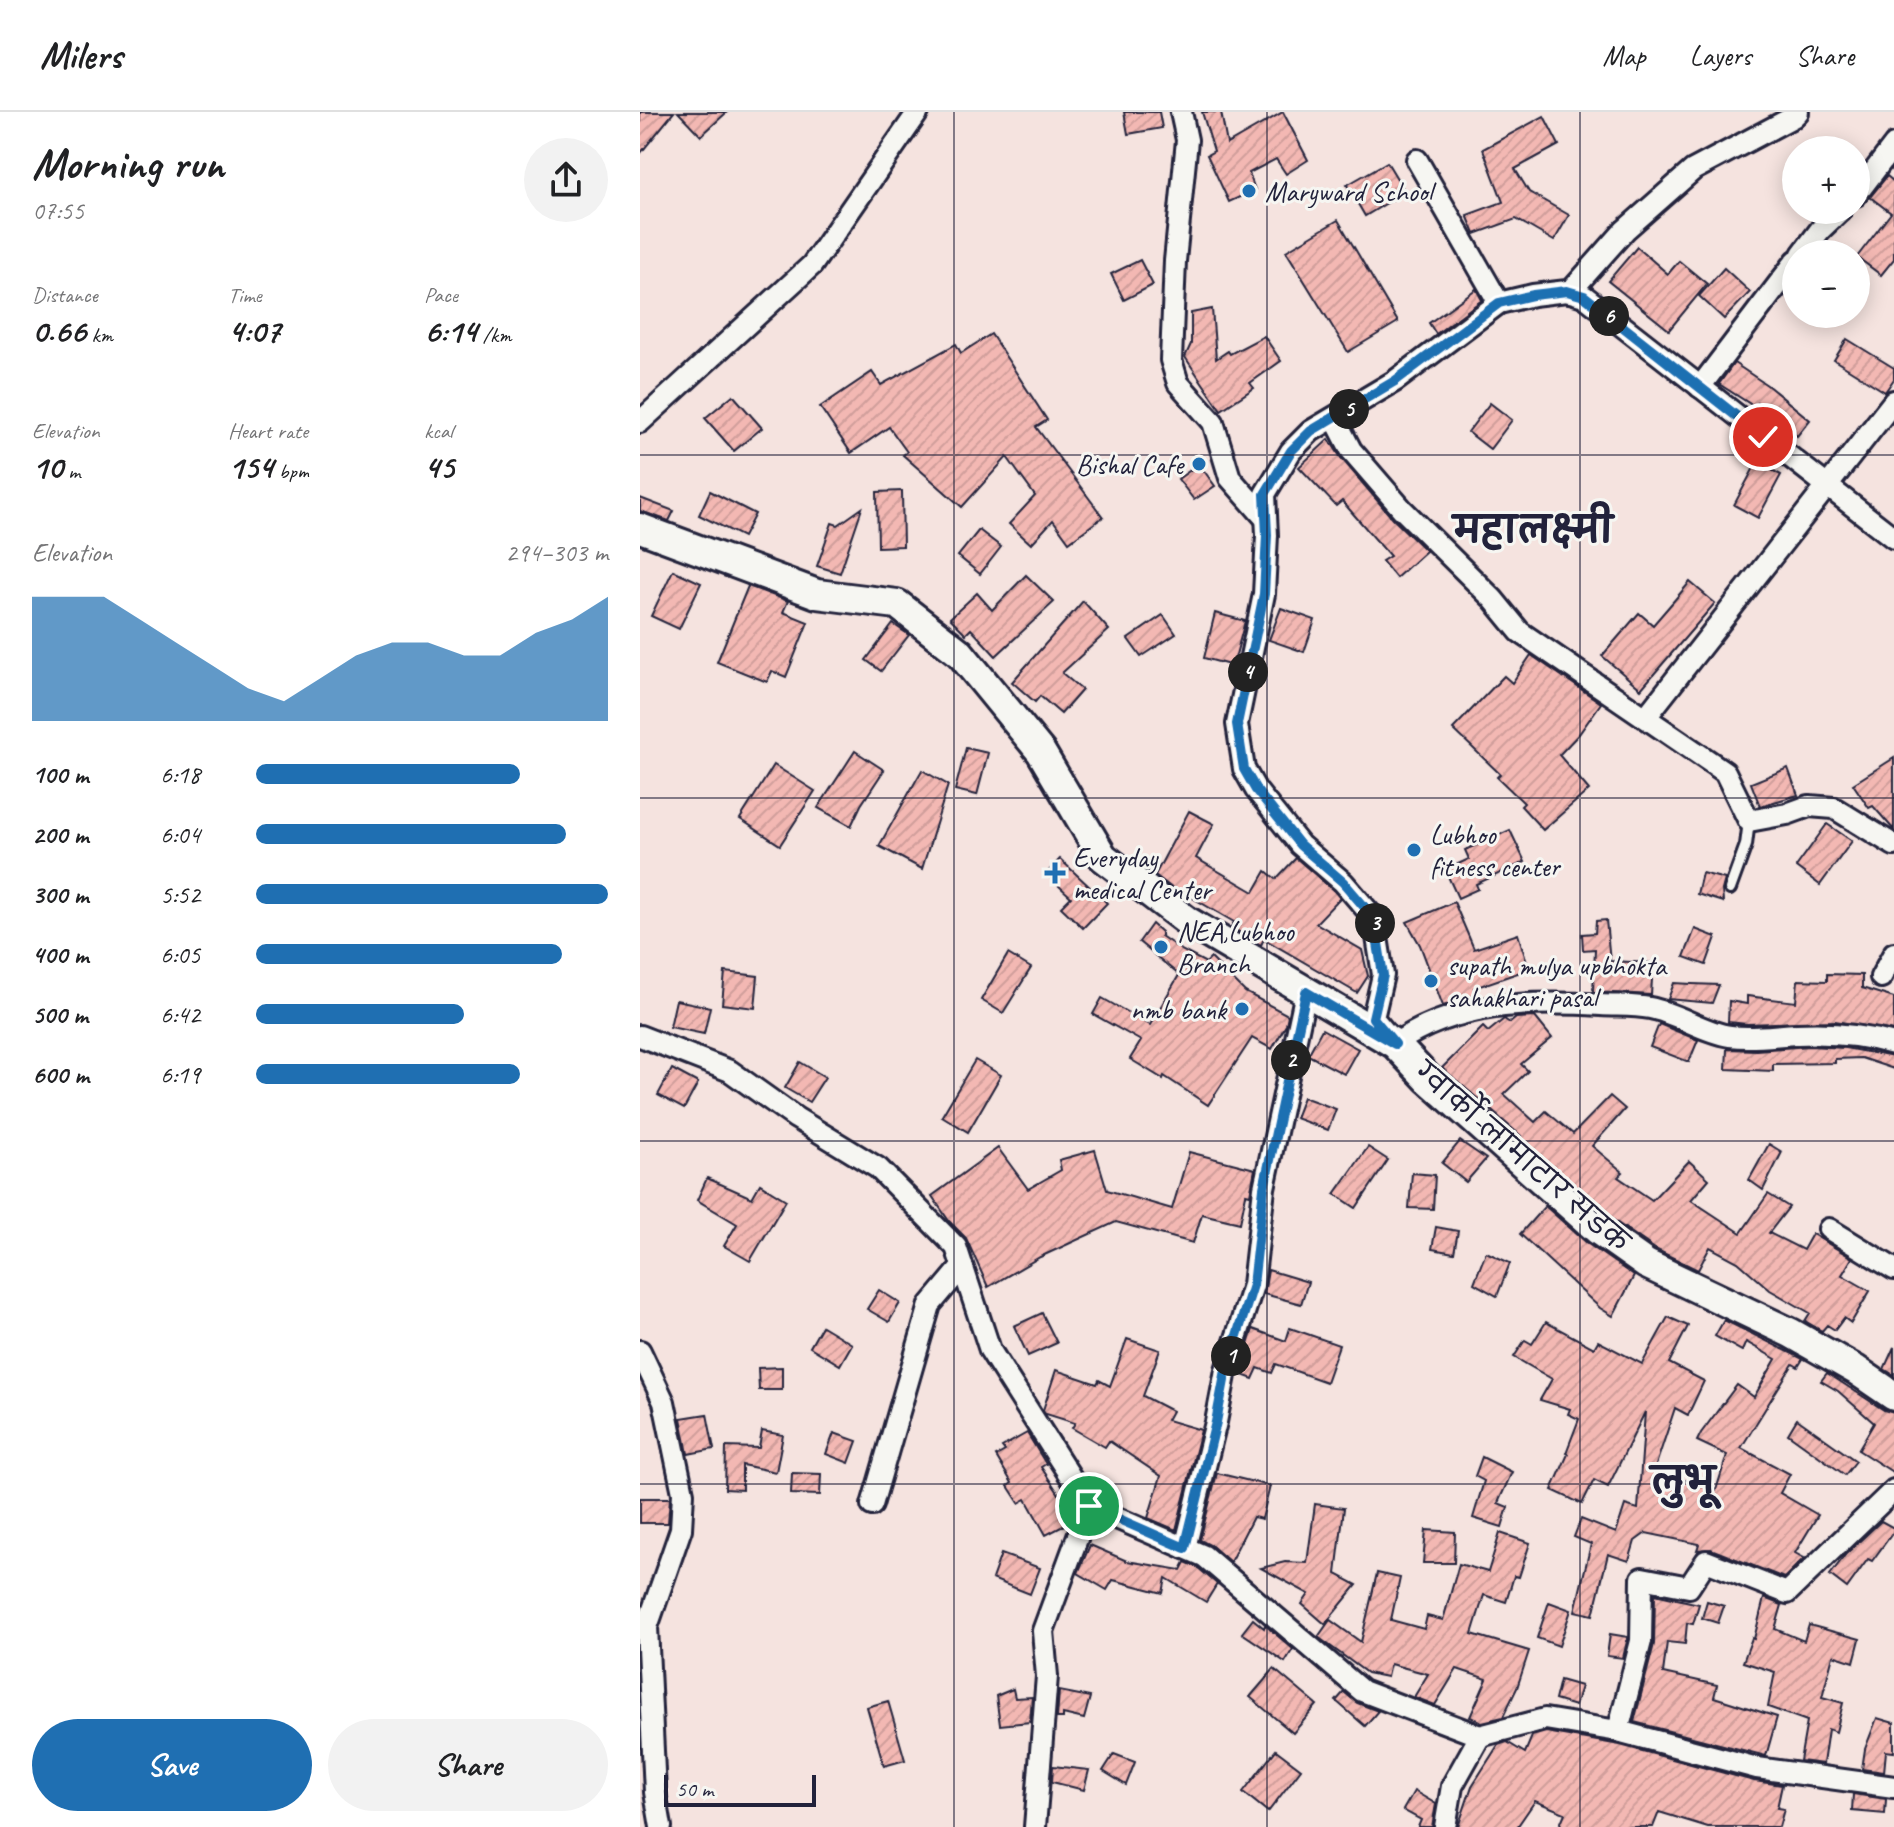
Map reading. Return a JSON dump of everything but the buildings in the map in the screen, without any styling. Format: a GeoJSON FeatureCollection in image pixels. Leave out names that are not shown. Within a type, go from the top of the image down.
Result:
{"type":"FeatureCollection","features":[{"type":"Feature","properties":{"kind":"main road","name":"ग्वार्को-लामाटार सडक"},"geometry":{"type":"LineString","coordinates":[[640,528],[817,594],[897,604],[960,653],[1041,752],[1103,857],[1187,921],[1395,1044],[1428,1079],[1598,1230],[1646,1264],[1791,1333],[1894,1396]]}},
{"type":"Feature","properties":{"kind":"street"},"geometry":{"type":"LineString","coordinates":[[640,422],[812,265],[918,112]]}},
{"type":"Feature","properties":{"kind":"street"},"geometry":{"type":"LineString","coordinates":[[1181,112],[1187,140],[1175,261],[1171,360],[1178,383],[1213,422],[1230,478],[1266,519]]}},
{"type":"Feature","properties":{"kind":"street"},"geometry":{"type":"LineString","coordinates":[[1570,292],[1625,230],[1693,170],[1798,112]]}},
{"type":"Feature","properties":{"kind":"street"},"geometry":{"type":"LineString","coordinates":[[1870,177],[1894,145]]}},
{"type":"Feature","properties":{"kind":"street"},"geometry":{"type":"LineString","coordinates":[[1417,160],[1499,303]]}},
{"type":"Feature","properties":{"kind":"street"},"geometry":{"type":"LineString","coordinates":[[1812,240],[1826,224]]}},
{"type":"Feature","properties":{"kind":"street"},"geometry":{"type":"LineString","coordinates":[[1700,387],[1782,279]]}},
{"type":"Feature","properties":{"kind":"street"},"geometry":{"type":"LineString","coordinates":[[1894,538],[1584,296],[1570,292],[1533,295],[1499,303],[1395,381],[1311,431],[1291,451],[1265,494],[1264,594],[1237,724],[1244,769],[1256,790],[1300,845],[1343,882],[1374,918],[1383,975],[1373,1018],[1395,1044],[1447,1018],[1511,1003],[1651,1008],[1727,1036],[1752,1038],[1836,1034],[1869,1037],[1894,1044]]}},
{"type":"Feature","properties":{"kind":"street"},"geometry":{"type":"LineString","coordinates":[[1646,717],[1894,401]]}},
{"type":"Feature","properties":{"kind":"street"},"geometry":{"type":"LineString","coordinates":[[1335,419],[1351,450],[1402,509],[1493,599],[1520,632],[1725,772],[1749,821],[1787,814],[1809,806],[1834,808],[1894,845]]}},
{"type":"Feature","properties":{"kind":"street"},"geometry":{"type":"LineString","coordinates":[[1881,977],[1894,953]]}},
{"type":"Feature","properties":{"kind":"street"},"geometry":{"type":"LineString","coordinates":[[1185,1548],[1226,1370],[1253,1285],[1264,1188],[1306,992]]}},
{"type":"Feature","properties":{"kind":"street"},"geometry":{"type":"LineString","coordinates":[[640,1036],[730,1071],[796,1118],[878,1168],[956,1247],[990,1350],[1089,1506],[1204,1556],[1362,1691],[1480,1736],[1545,1719],[1618,1731],[1757,1768],[1893,1785]]}},
{"type":"Feature","properties":{"kind":"street"},"geometry":{"type":"LineString","coordinates":[[1829,1229],[1894,1269]]}},
{"type":"Feature","properties":{"kind":"street"},"geometry":{"type":"LineString","coordinates":[[872,1505],[930,1305],[962,1267]]}},
{"type":"Feature","properties":{"kind":"street"},"geometry":{"type":"LineString","coordinates":[[640,1351],[664,1402],[683,1493],[681,1529],[647,1627],[655,1792],[661,1827]]}},
{"type":"Feature","properties":{"kind":"street"},"geometry":{"type":"LineString","coordinates":[[1618,1731],[1641,1641],[1642,1578],[1689,1587],[1706,1561],[1787,1593],[1894,1490]]}},
{"type":"Feature","properties":{"kind":"street"},"geometry":{"type":"LineString","coordinates":[[1035,1827],[1047,1676],[1043,1631],[1089,1506]]}},
{"type":"Feature","properties":{"kind":"street"},"geometry":{"type":"LineString","coordinates":[[1445,1827],[1452,1786],[1480,1736]]}},
{"type":"Feature","properties":{"kind":"lane"},"geometry":{"type":"LineString","coordinates":[[1730,889],[1746,845],[1749,821]]}},
{"type":"Feature","properties":{"kind":"place","name":"Maryward School"},"geometry":{"type":"Point","coordinates":[1249,191]}},
{"type":"Feature","properties":{"kind":"place","name":"Bishal Cafe"},"geometry":{"type":"Point","coordinates":[1199,464]}},
{"type":"Feature","properties":{"kind":"place","name":"Lubhoo fitness center"},"geometry":{"type":"Point","coordinates":[1414,850]}},
{"type":"Feature","properties":{"kind":"place","name":"Everyday medical Center"},"geometry":{"type":"Point","coordinates":[1055,873]}},
{"type":"Feature","properties":{"kind":"place","name":"NEA,Lubhoo Branch"},"geometry":{"type":"Point","coordinates":[1161,947]}},
{"type":"Feature","properties":{"kind":"place","name":"supath mulya upbhokta sahakhari pasal"},"geometry":{"type":"Point","coordinates":[1431,981]}},
{"type":"Feature","properties":{"kind":"place","name":"nmb bank"},"geometry":{"type":"Point","coordinates":[1242,1009]}},
{"type":"Feature","properties":{"kind":"district","name":"महालक्ष्मी"},"geometry":{"type":"Point","coordinates":[1533,530]}},
{"type":"Feature","properties":{"kind":"district","name":"लुभू"},"geometry":{"type":"Point","coordinates":[1683,1481]}},
{"type":"Feature","properties":{"kind":"route"},"geometry":{"type":"LineString","coordinates":[[1089,1506],[1185,1548],[1226,1370],[1253,1285],[1264,1188],[1276,1120],[1306,992],[1395,1044],[1373,1018],[1383,975],[1374,918],[1343,882],[1300,845],[1256,790],[1244,769],[1237,724],[1264,594],[1267,535],[1265,494],[1291,451],[1311,431],[1395,381],[1466,331],[1499,303],[1567,291],[1584,296],[1763,437]]}}]}
